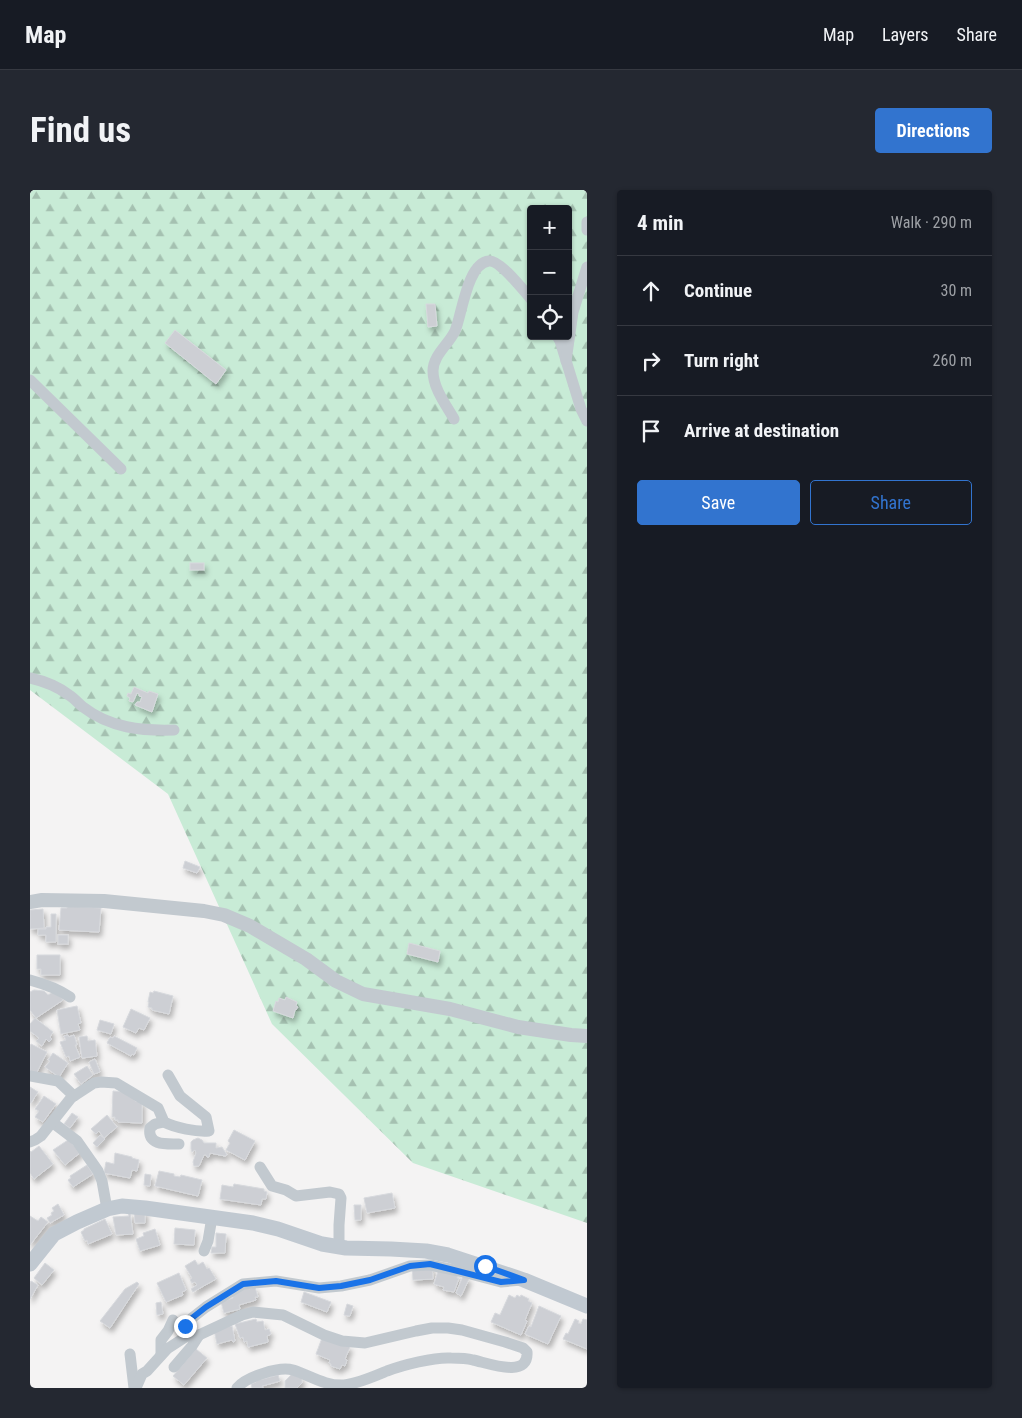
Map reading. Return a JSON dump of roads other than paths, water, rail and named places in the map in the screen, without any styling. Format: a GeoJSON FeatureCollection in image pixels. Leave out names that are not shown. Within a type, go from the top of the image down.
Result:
{"type":"FeatureCollection","features":[{"type":"Feature","properties":{"kind":"main road"},"geometry":{"type":"LineString","coordinates":[[30,1264],[54,1234],[107,1209],[122,1206],[253,1223],[278,1229],[322,1244],[339,1247],[426,1251],[448,1255],[524,1280],[587,1306]]}},
{"type":"Feature","properties":{"kind":"street"},"geometry":{"type":"LineString","coordinates":[[587,222],[587,230]]}},
{"type":"Feature","properties":{"kind":"street"},"geometry":{"type":"LineString","coordinates":[[454,419],[439,393],[434,379],[434,363],[455,330],[462,303],[476,269],[481,264],[489,261],[495,262],[527,295]]}},
{"type":"Feature","properties":{"kind":"street"},"geometry":{"type":"LineString","coordinates":[[566,361],[574,312],[587,267]]}},
{"type":"Feature","properties":{"kind":"street"},"geometry":{"type":"LineString","coordinates":[[559,340],[581,409],[587,421]]}},
{"type":"Feature","properties":{"kind":"street"},"geometry":{"type":"LineString","coordinates":[[30,380],[121,469]]}},
{"type":"Feature","properties":{"kind":"street"},"geometry":{"type":"LineString","coordinates":[[30,678],[43,681],[69,695],[84,708],[104,720],[124,727],[150,731],[174,730]]}},
{"type":"Feature","properties":{"kind":"street"},"geometry":{"type":"LineString","coordinates":[[30,902],[42,900],[104,901],[204,911],[224,915],[250,926],[306,959],[336,982],[364,994],[450,1009],[518,1027],[587,1036]]}},
{"type":"Feature","properties":{"kind":"street"},"geometry":{"type":"LineString","coordinates":[[30,980],[52,986],[70,997]]}},
{"type":"Feature","properties":{"kind":"street"},"geometry":{"type":"LineString","coordinates":[[168,1075],[180,1096],[206,1117],[212,1134],[173,1126],[164,1122],[155,1124],[150,1128],[152,1139],[161,1144],[179,1144]]}},
{"type":"Feature","properties":{"kind":"street"},"geometry":{"type":"LineString","coordinates":[[30,1076],[58,1081],[74,1096]]}},
{"type":"Feature","properties":{"kind":"street"},"geometry":{"type":"LineString","coordinates":[[30,1142],[40,1136],[67,1102],[94,1083],[116,1083],[158,1108],[164,1122]]}},
{"type":"Feature","properties":{"kind":"street"},"geometry":{"type":"LineString","coordinates":[[52,1122],[78,1141],[98,1172],[102,1181],[107,1209]]}},
{"type":"Feature","properties":{"kind":"street"},"geometry":{"type":"LineString","coordinates":[[260,1167],[272,1186],[286,1190],[296,1196],[330,1192],[339,1194],[341,1198],[339,1247]]}},
{"type":"Feature","properties":{"kind":"street"},"geometry":{"type":"LineString","coordinates":[[204,1251],[208,1241],[212,1218]]}},
{"type":"Feature","properties":{"kind":"street"},"geometry":{"type":"LineString","coordinates":[[186,1336],[185,1326],[192,1318],[243,1284],[276,1281],[319,1288],[341,1286],[370,1280],[410,1266],[430,1264],[501,1282],[524,1280]]}},
{"type":"Feature","properties":{"kind":"street"},"geometry":{"type":"LineString","coordinates":[[135,1388],[142,1374],[167,1349],[186,1336],[199,1335],[242,1315],[253,1312],[283,1315],[324,1335],[349,1342],[365,1343],[432,1328],[462,1330],[523,1348],[527,1352],[528,1358],[519,1366],[510,1368],[471,1359],[448,1357],[401,1367],[342,1385],[326,1384],[291,1369],[260,1374],[241,1383],[237,1388]]}},
{"type":"Feature","properties":{"kind":"street"},"geometry":{"type":"LineString","coordinates":[[161,1355],[161,1340],[173,1320]]}},
{"type":"Feature","properties":{"kind":"street"},"geometry":{"type":"LineString","coordinates":[[174,1367],[199,1335]]}},
{"type":"Feature","properties":{"kind":"street"},"geometry":{"type":"LineString","coordinates":[[130,1354],[135,1388]]}}]}
